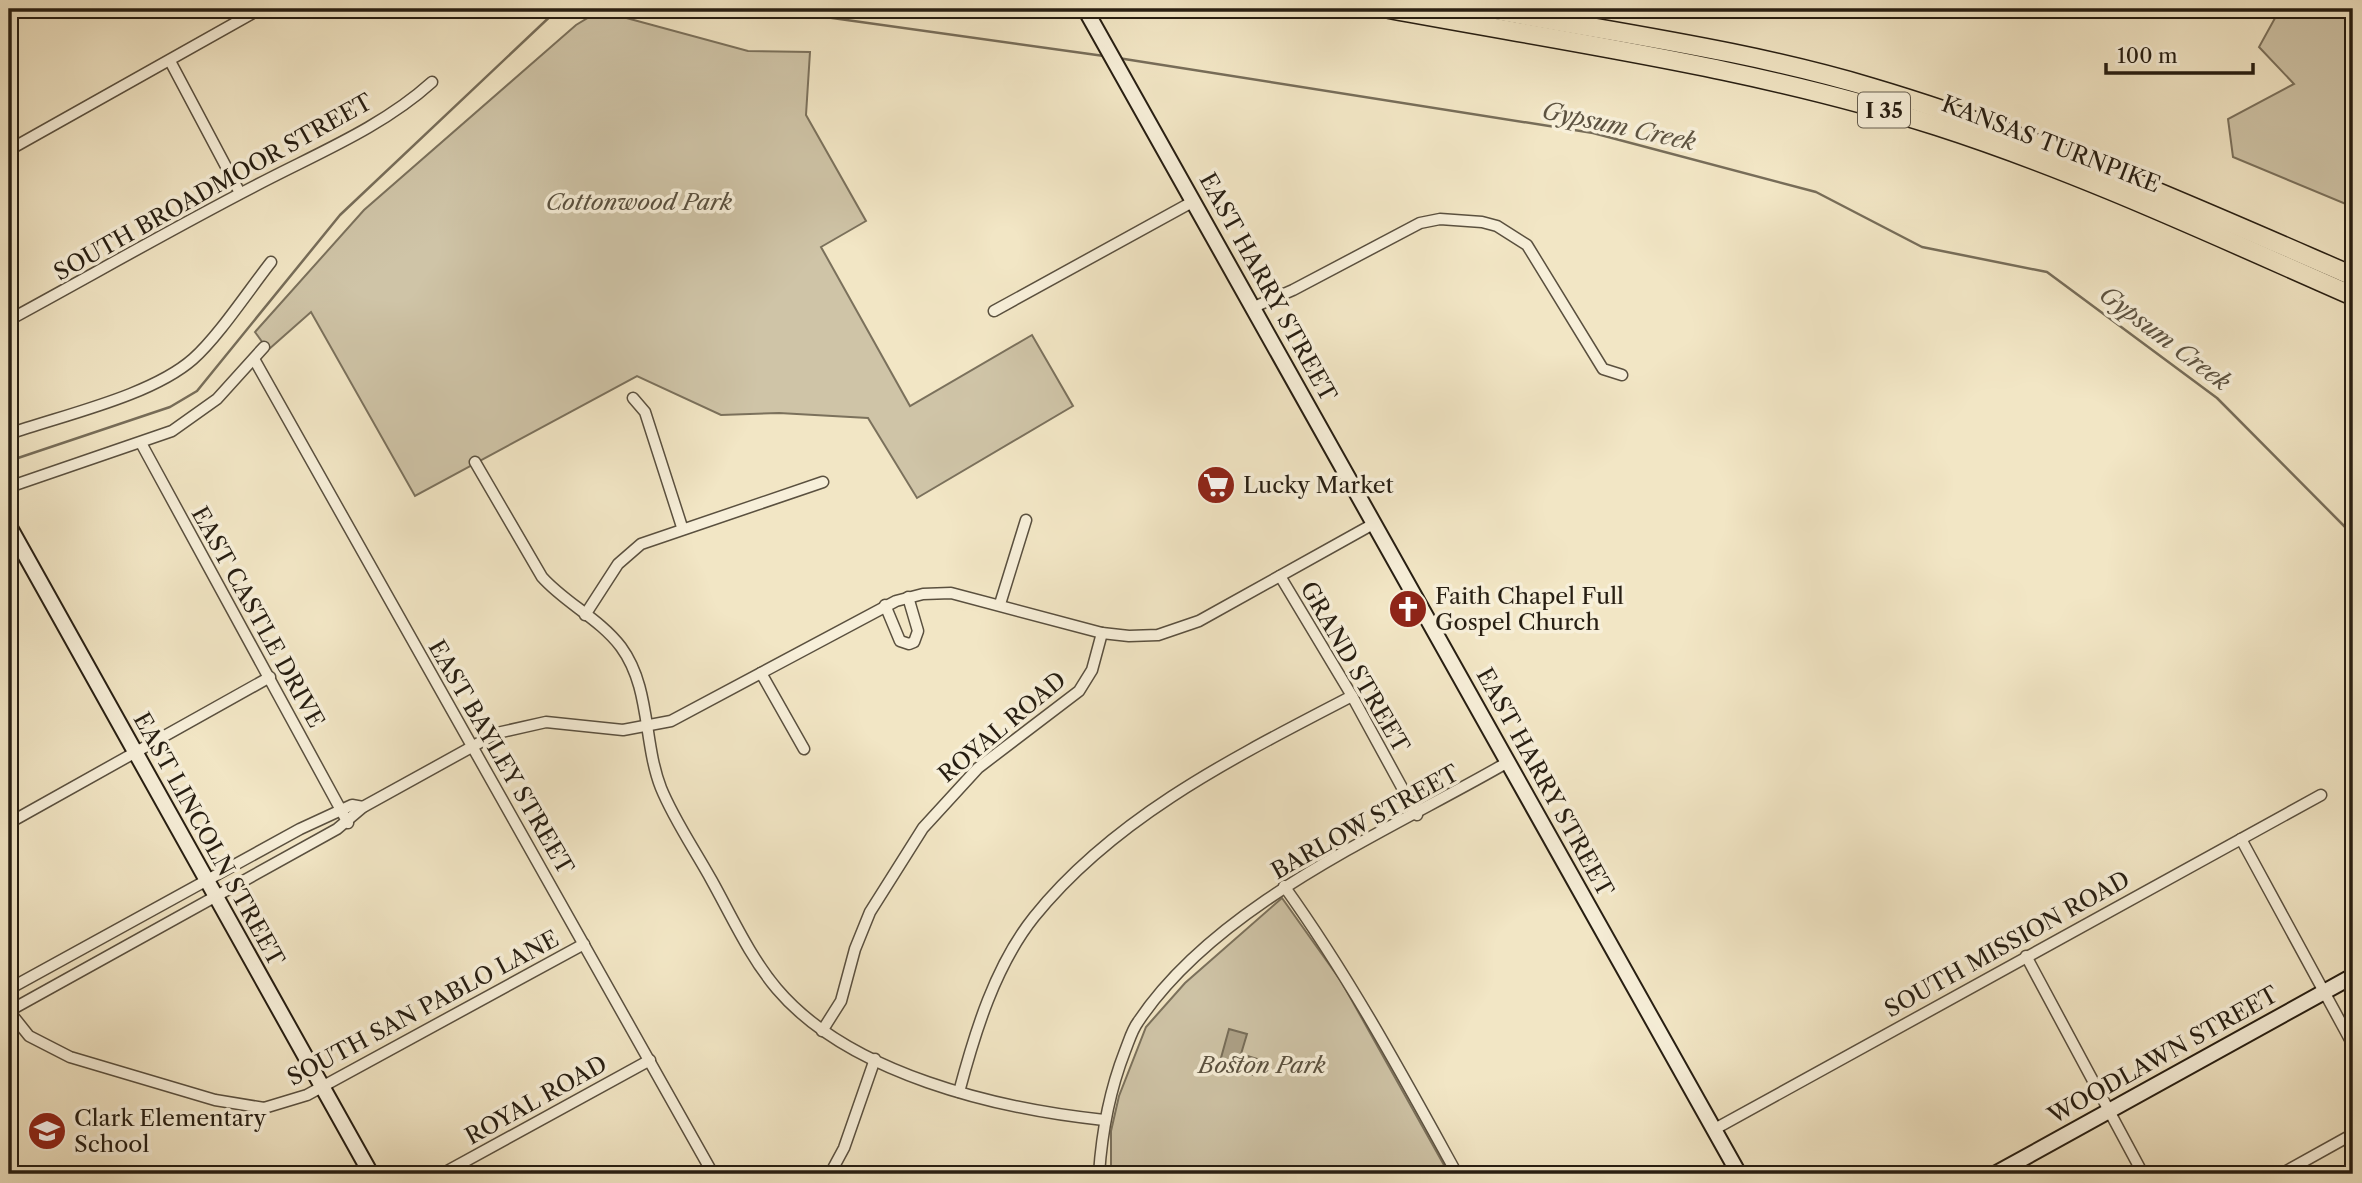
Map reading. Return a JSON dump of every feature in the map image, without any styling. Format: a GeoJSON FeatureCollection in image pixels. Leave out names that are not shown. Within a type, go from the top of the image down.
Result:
{"type":"FeatureCollection","features":[{"type":"Feature","properties":{"kind":"highway","name":"KANSAS TURNPIKE"},"geometry":{"type":"LineString","coordinates":[[1390,9],[1708,68],[1877,108],[1984,142],[2059,170],[2353,296]]}},
{"type":"Feature","properties":{"kind":"highway","name":"KANSAS TURNPIKE"},"geometry":{"type":"LineString","coordinates":[[1490,9],[1801,69],[1932,106],[2102,167],[2353,276]]}},
{"type":"Feature","properties":{"kind":"main road","name":"EAST HARRY STREET"},"geometry":{"type":"LineString","coordinates":[[1085,9],[1739,1174]]}},
{"type":"Feature","properties":{"kind":"main road","name":"EAST LINCOLN STREET"},"geometry":{"type":"LineString","coordinates":[[9,526],[371,1174]]}},
{"type":"Feature","properties":{"kind":"main road","name":"WOODLAWN STREET"},"geometry":{"type":"LineString","coordinates":[[1995,1174],[2353,976]]}},
{"type":"Feature","properties":{"kind":"street"},"geometry":{"type":"LineString","coordinates":[[9,150],[260,9]]}},
{"type":"Feature","properties":{"kind":"street"},"geometry":{"type":"LineString","coordinates":[[170,61],[240,193]]}},
{"type":"Feature","properties":{"kind":"street","name":"SOUTH BROADMOOR STREET"},"geometry":{"type":"LineString","coordinates":[[9,320],[240,193],[323,154],[418,95],[432,82]]}},
{"type":"Feature","properties":{"kind":"street"},"geometry":{"type":"LineString","coordinates":[[994,311],[1194,201]]}},
{"type":"Feature","properties":{"kind":"street"},"geometry":{"type":"LineString","coordinates":[[1254,307],[1293,290],[1420,223],[1440,219],[1482,222],[1497,226],[1527,245],[1603,369],[1622,375]]}},
{"type":"Feature","properties":{"kind":"street"},"geometry":{"type":"LineString","coordinates":[[9,434],[130,393],[177,371],[194,358],[271,262]]}},
{"type":"Feature","properties":{"kind":"street"},"geometry":{"type":"LineString","coordinates":[[9,487],[172,431],[202,411],[264,347]]}},
{"type":"Feature","properties":{"kind":"street","name":"EAST BAYLEY STREET"},"geometry":{"type":"LineString","coordinates":[[254,359],[713,1174]]}},
{"type":"Feature","properties":{"kind":"street"},"geometry":{"type":"LineString","coordinates":[[633,398],[645,412],[682,527]]}},
{"type":"Feature","properties":{"kind":"street","name":"EAST CASTLE DRIVE"},"geometry":{"type":"LineString","coordinates":[[141,443],[146,458],[270,677],[348,823]]}},
{"type":"Feature","properties":{"kind":"street"},"geometry":{"type":"LineString","coordinates":[[475,462],[537,571],[554,590],[607,632],[628,658],[639,685],[662,789],[746,942],[778,990],[822,1031],[875,1059],[959,1092],[994,1102],[1104,1120]]}},
{"type":"Feature","properties":{"kind":"street"},"geometry":{"type":"LineString","coordinates":[[585,615],[628,554],[654,537],[823,482]]}},
{"type":"Feature","properties":{"kind":"street"},"geometry":{"type":"LineString","coordinates":[[1000,604],[1026,520]]}},
{"type":"Feature","properties":{"kind":"street"},"geometry":{"type":"LineString","coordinates":[[9,1012],[348,823],[363,807],[473,745],[509,729],[547,722],[613,730],[648,728],[683,716],[885,605],[908,597],[951,593],[1102,633],[1143,636],[1172,631],[1199,621],[1374,523]]}},
{"type":"Feature","properties":{"kind":"street","name":"GRAND STREET"},"geometry":{"type":"LineString","coordinates":[[1280,576],[1352,696],[1417,815]]}},
{"type":"Feature","properties":{"kind":"street"},"geometry":{"type":"LineString","coordinates":[[885,605],[900,641],[903,644],[914,642],[918,631],[908,597]]}},
{"type":"Feature","properties":{"kind":"street","name":"ROYAL ROAD"},"geometry":{"type":"LineString","coordinates":[[822,1031],[841,1001],[855,949],[870,912],[923,828],[978,768],[1079,691],[1092,670],[1102,633]]}},
{"type":"Feature","properties":{"kind":"street"},"geometry":{"type":"LineString","coordinates":[[761,673],[804,749]]}},
{"type":"Feature","properties":{"kind":"street"},"geometry":{"type":"LineString","coordinates":[[9,823],[270,677]]}},
{"type":"Feature","properties":{"kind":"street"},"geometry":{"type":"LineString","coordinates":[[959,1092],[983,1018],[1005,964],[1033,918],[1057,891],[1165,800],[1352,696]]}},
{"type":"Feature","properties":{"kind":"street","name":"BARLOW STREET"},"geometry":{"type":"LineString","coordinates":[[1099,1174],[1104,1120],[1111,1085],[1137,1023],[1189,962],[1284,886],[1417,815],[1508,762]]}},
{"type":"Feature","properties":{"kind":"street","name":"SOUTH MISSION ROAD"},"geometry":{"type":"LineString","coordinates":[[1713,1130],[2322,795]]}},
{"type":"Feature","properties":{"kind":"street"},"geometry":{"type":"LineString","coordinates":[[9,989],[300,829],[352,804],[363,807]]}},
{"type":"Feature","properties":{"kind":"street"},"geometry":{"type":"LineString","coordinates":[[2241,839],[2353,1045]]}},
{"type":"Feature","properties":{"kind":"street"},"geometry":{"type":"LineString","coordinates":[[1284,886],[1354,990],[1457,1174]]}},
{"type":"Feature","properties":{"kind":"street","name":"SOUTH SAN PABLO LANE"},"geometry":{"type":"LineString","coordinates":[[9,1012],[29,1036],[70,1057],[215,1100],[264,1108],[307,1095],[323,1087],[584,943]]}},
{"type":"Feature","properties":{"kind":"street"},"geometry":{"type":"LineString","coordinates":[[2026,956],[2143,1174]]}},
{"type":"Feature","properties":{"kind":"street"},"geometry":{"type":"LineString","coordinates":[[830,1174],[845,1148],[875,1059]]}},
{"type":"Feature","properties":{"kind":"street","name":"ROYAL ROAD"},"geometry":{"type":"LineString","coordinates":[[442,1174],[650,1060]]}},
{"type":"Feature","properties":{"kind":"street"},"geometry":{"type":"LineString","coordinates":[[2281,1174],[2353,1134]]}},
{"type":"Feature","properties":{"kind":"green space"},"geometry":{"type":"Polygon","coordinates":[[[2280,9],[2353,9],[2353,207],[2233,157],[2228,119],[2294,84],[2259,47],[2280,9]]]}},
{"type":"Feature","properties":{"kind":"green space","name":"Cottonwood Park"},"geometry":{"type":"Polygon","coordinates":[[[608,13],[748,51],[810,52],[806,115],[866,221],[821,247],[910,406],[1032,335],[1073,406],[917,498],[868,418],[779,413],[721,415],[637,376],[415,496],[311,312],[268,350],[255,332],[364,210],[576,25],[591,16],[608,13]]]}},
{"type":"Feature","properties":{"kind":"green space","name":"Boston Park"},"geometry":{"type":"Polygon","coordinates":[[[1282,898],[1341,981],[1449,1174],[1111,1174],[1111,1131],[1119,1096],[1146,1027],[1185,983],[1282,898]]]}},
{"type":"Feature","properties":{"kind":"shaded area"},"geometry":{"type":"Polygon","coordinates":[[[1229,1029],[1247,1034],[1241,1054],[1257,1059],[1253,1075],[1219,1065],[1229,1029]]]}},
{"type":"Feature","properties":{"kind":"waterway"},"geometry":{"type":"LineString","coordinates":[[9,461],[170,407],[197,391],[340,215],[558,9]]}},
{"type":"Feature","properties":{"kind":"waterway","name":"Gypsum Creek"},"geometry":{"type":"LineString","coordinates":[[768,9],[1104,56]]}},
{"type":"Feature","properties":{"kind":"waterway","name":"Gypsum Creek"},"geometry":{"type":"LineString","coordinates":[[1118,58],[1593,133],[1816,192],[1922,247],[2047,272],[2217,398],[2353,535]]}},
{"type":"Feature","properties":{"kind":"place","name":"Lucky Market"},"geometry":{"type":"Point","coordinates":[1216,485]}},
{"type":"Feature","properties":{"kind":"place","name":"Faith Chapel Full Gospel Church"},"geometry":{"type":"Point","coordinates":[1408,609]}},
{"type":"Feature","properties":{"kind":"place","name":"Clark Elementary School"},"geometry":{"type":"Point","coordinates":[47,1131]}}]}
